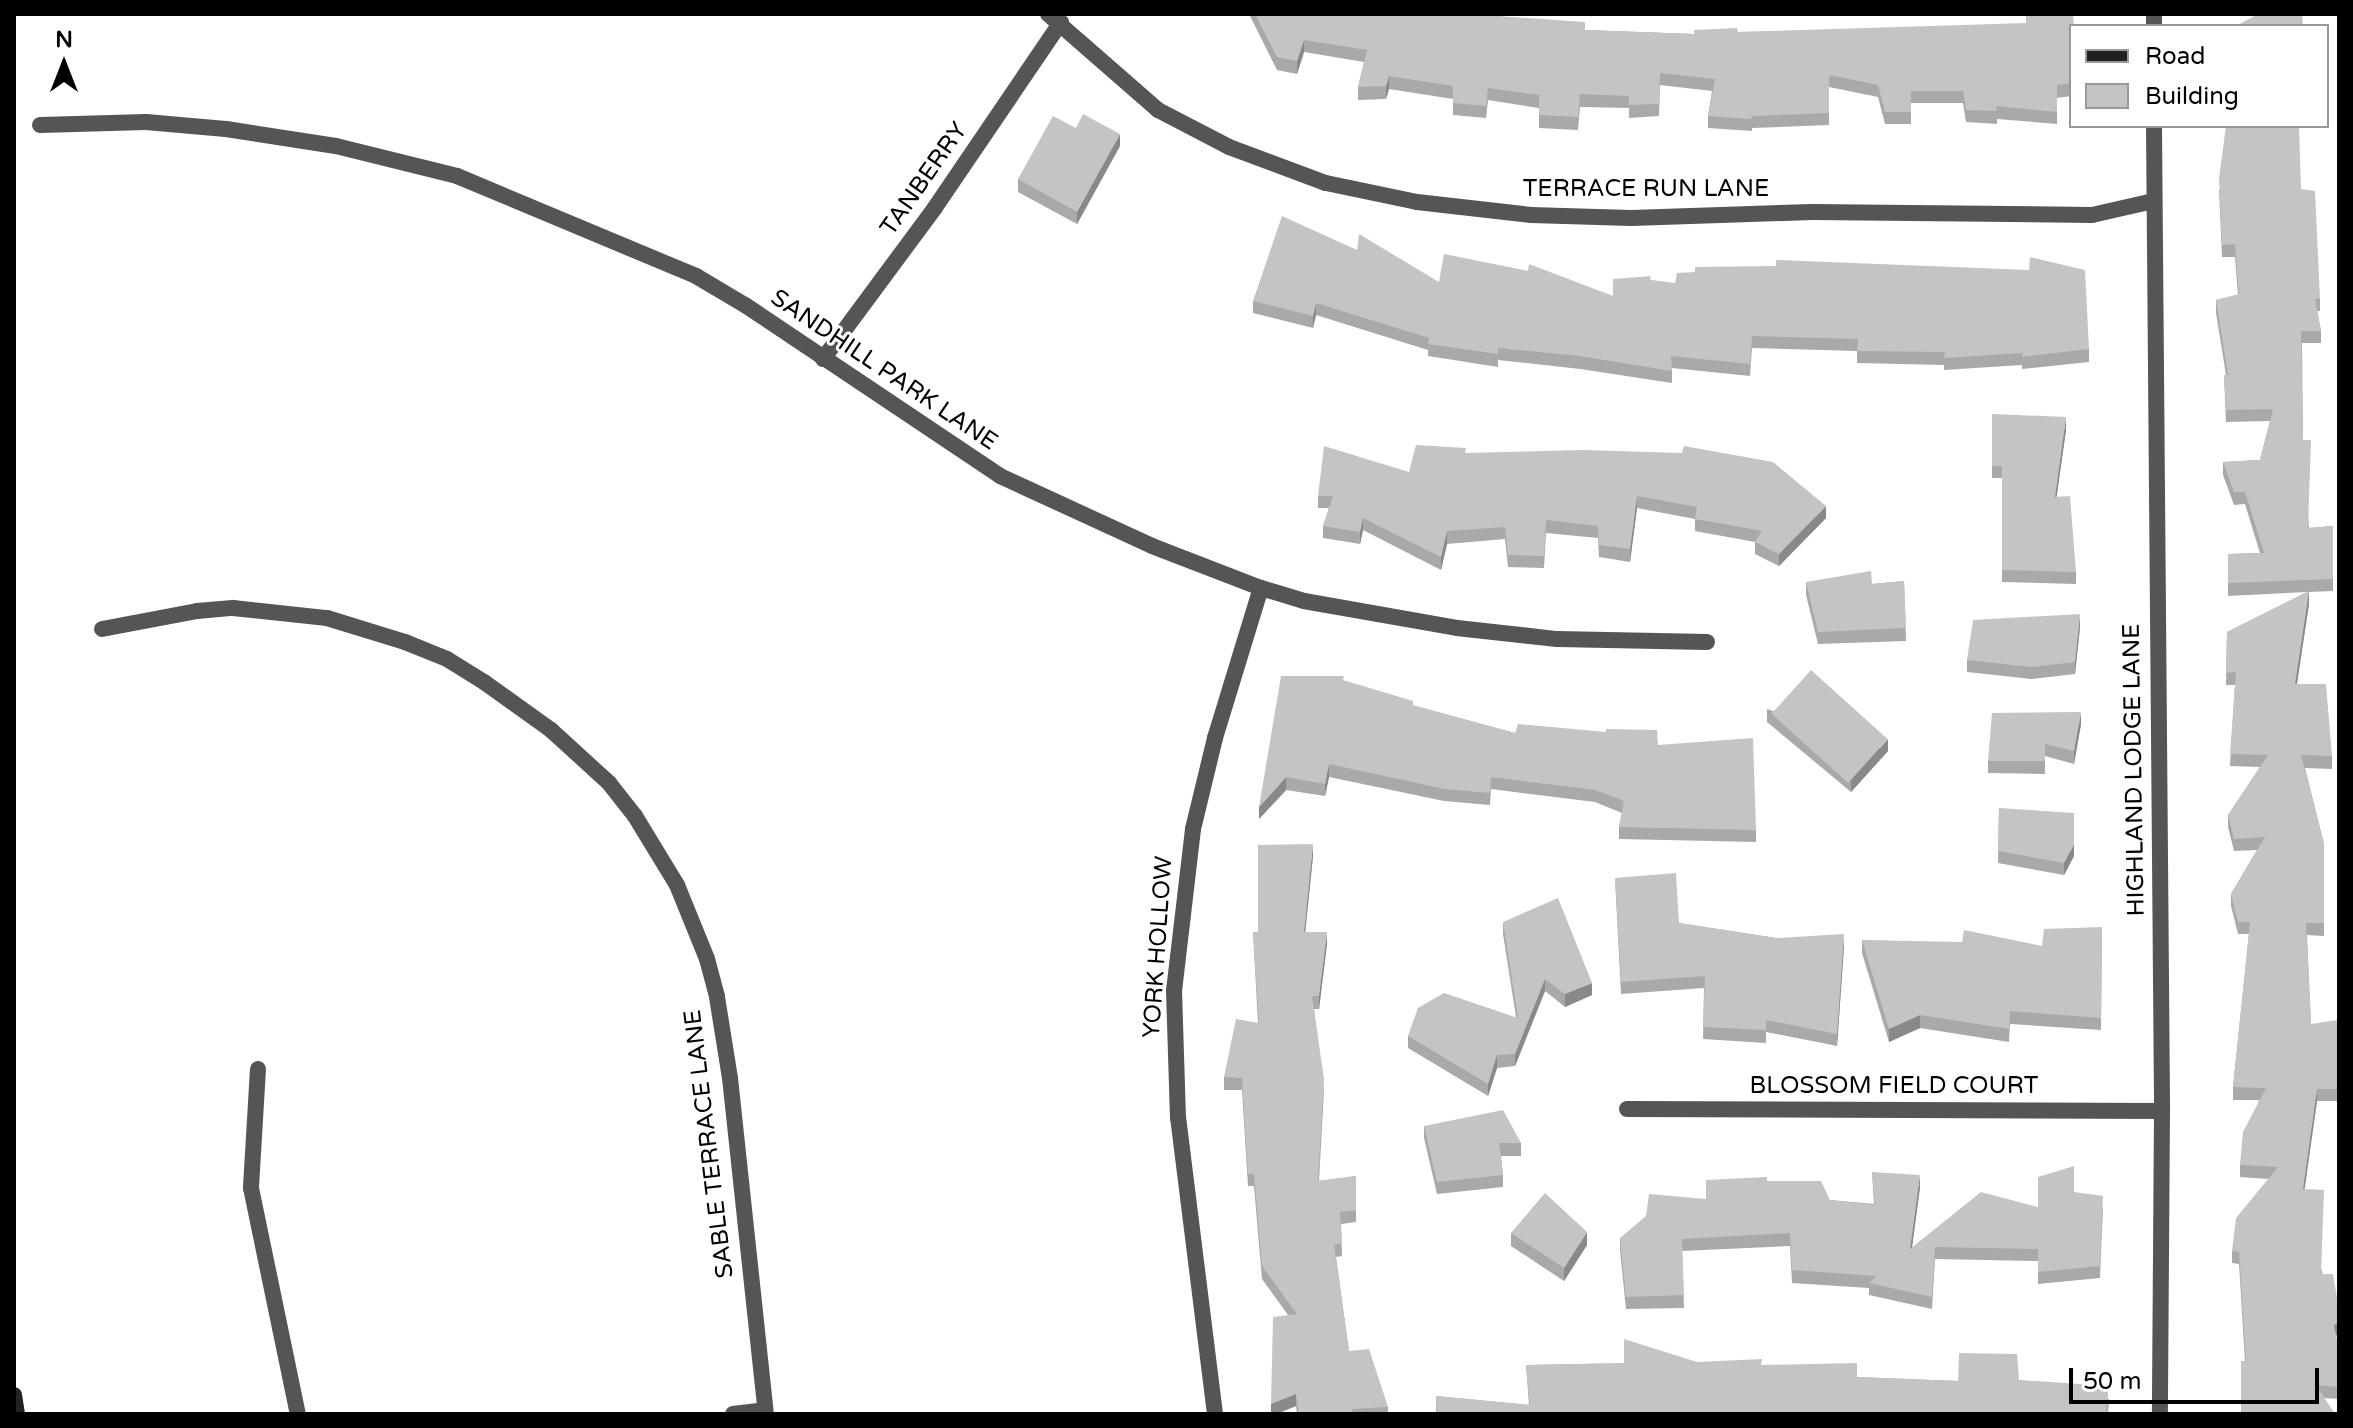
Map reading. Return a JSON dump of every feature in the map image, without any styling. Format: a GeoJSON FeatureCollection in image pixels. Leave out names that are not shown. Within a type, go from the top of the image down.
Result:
{"type":"FeatureCollection","features":[{"type":"Feature","properties":{"kind":"street","name":"TERRACE RUN LANE"},"geometry":{"type":"LineString","coordinates":[[1054,18],[1158,110],[1229,147],[1326,183],[1417,202],[1531,215],[1631,218],[1812,212],[2092,215],[2153,201]]}},
{"type":"Feature","properties":{"kind":"street","name":"TANBERRY"},"geometry":{"type":"LineString","coordinates":[[823,359],[934,209],[1054,18]]}},
{"type":"Feature","properties":{"kind":"street","name":"SANDHILL PARK LANE"},"geometry":{"type":"LineString","coordinates":[[40,125],[146,122],[252,132],[349,149],[457,176],[696,276],[745,305],[1000,476],[1152,546],[1261,588],[1304,601],[1457,628],[1557,639],[1707,642]]}},
{"type":"Feature","properties":{"kind":"street","name":"HIGHLAND LODGE LANE"},"geometry":{"type":"LineString","coordinates":[[2154,128],[2162,1111],[2160,1414]]}},
{"type":"Feature","properties":{"kind":"street","name":"YORK HOLLOW"},"geometry":{"type":"LineString","coordinates":[[1215,1414],[1179,1127],[1174,991],[1193,829],[1215,738],[1261,588]]}},
{"type":"Feature","properties":{"kind":"street","name":"SABLE TERRACE LANE"},"geometry":{"type":"LineString","coordinates":[[102,629],[197,611],[233,608],[327,618],[405,642],[447,659],[551,730],[609,783],[635,816],[677,885],[707,959],[717,997],[730,1078],[766,1412]]}},
{"type":"Feature","properties":{"kind":"street"},"geometry":{"type":"LineString","coordinates":[[258,1069],[251,1188],[298,1414]]}},
{"type":"Feature","properties":{"kind":"street","name":"BLOSSOM FIELD COURT"},"geometry":{"type":"LineString","coordinates":[[1627,1109],[2162,1111]]}},
{"type":"Feature","properties":{"kind":"street"},"geometry":{"type":"LineString","coordinates":[[14,1395],[17,1414]]}},
{"type":"Feature","properties":{"kind":"street"},"geometry":{"type":"LineString","coordinates":[[733,1414],[766,1412]]}},
{"type":"Feature","properties":{"kind":"building"},"geometry":{"type":"Polygon","coordinates":[[[1255,14],[1497,14],[1585,22],[1585,30],[1694,34],[1694,30],[1737,28],[1738,32],[2026,23],[2026,14],[2073,14],[2074,24],[2069,24],[2069,83],[2057,85],[2057,112],[1996,106],[1997,111],[1966,110],[1963,91],[1911,91],[1911,112],[1885,112],[1878,85],[1829,75],[1829,113],[1751,116],[1752,119],[1708,116],[1715,79],[1660,73],[1659,104],[1629,105],[1629,96],[1580,94],[1578,117],[1539,115],[1539,95],[1488,88],[1486,106],[1453,103],[1453,86],[1389,76],[1386,86],[1358,87],[1367,50],[1304,40],[1297,61],[1277,57],[1255,14]]]}},
{"type":"Feature","properties":{"kind":"building"},"geometry":{"type":"Polygon","coordinates":[[[2258,14],[2302,14],[2303,24],[2240,24],[2258,14]]]}},
{"type":"Feature","properties":{"kind":"building"},"geometry":{"type":"Polygon","coordinates":[[[1083,114],[1120,134],[1077,212],[1018,179],[1053,116],[1076,128],[1083,114]]]}},
{"type":"Feature","properties":{"kind":"building"},"geometry":{"type":"Polygon","coordinates":[[[2226,128],[2299,128],[2301,189],[2315,191],[2320,299],[2315,299],[2321,331],[2301,331],[2303,440],[2311,440],[2308,528],[2333,526],[2333,579],[2228,583],[2228,554],[2264,553],[2245,492],[2234,492],[2223,462],[2260,460],[2273,409],[2226,410],[2224,375],[2228,375],[2216,300],[2239,294],[2235,244],[2222,245],[2219,178],[2226,128]]]}},
{"type":"Feature","properties":{"kind":"building"},"geometry":{"type":"Polygon","coordinates":[[[1282,216],[1357,250],[1359,234],[1439,282],[1444,254],[1528,271],[1529,264],[1613,296],[1613,279],[1651,276],[1650,280],[1675,283],[1677,273],[1695,272],[1695,267],[1776,266],[1776,260],[2029,270],[2030,257],[2085,270],[2089,349],[2022,357],[2023,353],[1944,358],[1945,352],[1857,351],[1858,339],[1752,336],[1750,364],[1671,356],[1672,371],[1580,356],[1498,348],[1498,354],[1428,344],[1429,338],[1316,303],[1313,316],[1253,301],[1282,216]]]}},
{"type":"Feature","properties":{"kind":"building"},"geometry":{"type":"Polygon","coordinates":[[[1992,414],[2066,417],[2055,497],[2070,496],[2076,572],[2002,570],[2002,466],[1992,466],[1992,414]]]}},
{"type":"Feature","properties":{"kind":"building"},"geometry":{"type":"Polygon","coordinates":[[[1416,445],[1466,448],[1465,453],[1583,450],[1682,453],[1684,446],[1773,462],[1826,506],[1779,554],[1755,542],[1762,531],[1695,519],[1697,507],[1637,496],[1630,549],[1599,545],[1598,526],[1546,520],[1544,556],[1508,555],[1505,527],[1447,531],[1441,557],[1363,518],[1360,532],[1323,526],[1333,496],[1318,496],[1324,446],[1409,472],[1416,445]]]}},
{"type":"Feature","properties":{"kind":"building"},"geometry":{"type":"Polygon","coordinates":[[[1871,571],[1872,584],[1904,581],[1906,628],[1818,632],[1806,582],[1871,571]]]}},
{"type":"Feature","properties":{"kind":"building"},"geometry":{"type":"Polygon","coordinates":[[[2309,591],[2295,684],[2326,684],[2332,756],[2301,755],[2324,844],[2324,923],[2306,923],[2311,1024],[2337,1020],[2339,1089],[2317,1089],[2303,1189],[2324,1190],[2321,1274],[2333,1274],[2339,1310],[2339,1322],[2334,1325],[2339,1350],[2339,1387],[2316,1385],[2335,1414],[2241,1414],[2241,1361],[2246,1361],[2239,1252],[2232,1251],[2236,1218],[2278,1167],[2240,1165],[2243,1132],[2266,1088],[2233,1087],[2250,922],[2238,922],[2231,894],[2265,837],[2234,839],[2228,815],[2268,755],[2230,754],[2236,672],[2226,673],[2227,632],[2309,591]]]}},
{"type":"Feature","properties":{"kind":"building"},"geometry":{"type":"Polygon","coordinates":[[[2080,614],[2075,662],[2031,667],[1967,660],[1973,620],[2080,614]]]}},
{"type":"Feature","properties":{"kind":"building"},"geometry":{"type":"Polygon","coordinates":[[[1811,670],[1888,739],[1848,783],[1772,714],[1811,670]]]}},
{"type":"Feature","properties":{"kind":"building"},"geometry":{"type":"Polygon","coordinates":[[[1281,676],[1344,676],[1343,680],[1413,701],[1413,705],[1515,733],[1518,724],[1606,732],[1606,729],[1657,730],[1658,745],[1753,738],[1756,830],[1619,827],[1624,801],[1595,790],[1491,777],[1490,793],[1444,789],[1329,764],[1325,784],[1286,777],[1259,807],[1281,676]]]}},
{"type":"Feature","properties":{"kind":"building"},"geometry":{"type":"Polygon","coordinates":[[[2081,712],[2074,751],[2045,744],[2045,761],[1988,761],[1992,713],[2081,712]]]}},
{"type":"Feature","properties":{"kind":"building"},"geometry":{"type":"Polygon","coordinates":[[[1999,808],[2074,813],[2074,844],[2064,863],[1998,851],[1999,808]]]}},
{"type":"Feature","properties":{"kind":"building"},"geometry":{"type":"Polygon","coordinates":[[[1313,844],[1304,932],[1327,932],[1319,996],[1312,996],[1324,1079],[1318,1181],[1356,1176],[1356,1210],[1340,1212],[1342,1243],[1334,1245],[1349,1351],[1369,1349],[1388,1407],[1352,1409],[1353,1414],[1299,1414],[1296,1394],[1271,1404],[1273,1317],[1297,1314],[1262,1266],[1254,1174],[1248,1174],[1242,1078],[1224,1077],[1236,1019],[1259,1023],[1253,932],[1258,932],[1258,845],[1313,844]]]}},
{"type":"Feature","properties":{"kind":"building"},"geometry":{"type":"Polygon","coordinates":[[[1676,873],[1679,923],[1776,938],[1844,934],[1837,1034],[1766,1020],[1766,1030],[1703,1027],[1705,976],[1621,982],[1615,878],[1676,873]]]}},
{"type":"Feature","properties":{"kind":"building"},"geometry":{"type":"Polygon","coordinates":[[[1558,898],[1592,983],[1565,994],[1545,979],[1515,1054],[1497,1055],[1488,1084],[1408,1036],[1418,1008],[1444,993],[1518,1018],[1503,922],[1558,898]]]}},
{"type":"Feature","properties":{"kind":"building"},"geometry":{"type":"Polygon","coordinates":[[[2102,927],[2101,1018],[2010,1011],[2009,1029],[1920,1015],[1889,1029],[1862,940],[1962,942],[1964,930],[2042,946],[2044,929],[2102,927]]]}},
{"type":"Feature","properties":{"kind":"building"},"geometry":{"type":"Polygon","coordinates":[[[1503,1110],[1521,1143],[1499,1143],[1503,1175],[1437,1182],[1424,1126],[1503,1110]]]}},
{"type":"Feature","properties":{"kind":"building"},"geometry":{"type":"Polygon","coordinates":[[[2074,1166],[2074,1192],[2103,1196],[2100,1266],[2038,1272],[2038,1249],[1935,1247],[1932,1297],[1869,1283],[1876,1276],[1792,1270],[1790,1233],[1682,1239],[1684,1295],[1626,1297],[1620,1238],[1646,1216],[1649,1194],[1706,1199],[1706,1180],[1767,1177],[1767,1181],[1821,1181],[1830,1200],[1875,1205],[1872,1172],[1920,1175],[1910,1249],[1981,1192],[2038,1207],[2038,1177],[2074,1166]]]}},
{"type":"Feature","properties":{"kind":"building"},"geometry":{"type":"Polygon","coordinates":[[[1545,1193],[1587,1232],[1564,1268],[1511,1233],[1545,1193]]]}},
{"type":"Feature","properties":{"kind":"building"},"geometry":{"type":"Polygon","coordinates":[[[1624,1339],[1697,1362],[1762,1359],[1761,1365],[1857,1363],[1857,1377],[1958,1381],[1959,1353],[2017,1354],[2019,1380],[2109,1386],[2106,1414],[1437,1414],[1436,1396],[1530,1405],[1526,1365],[1624,1363],[1624,1339]]]}}]}
